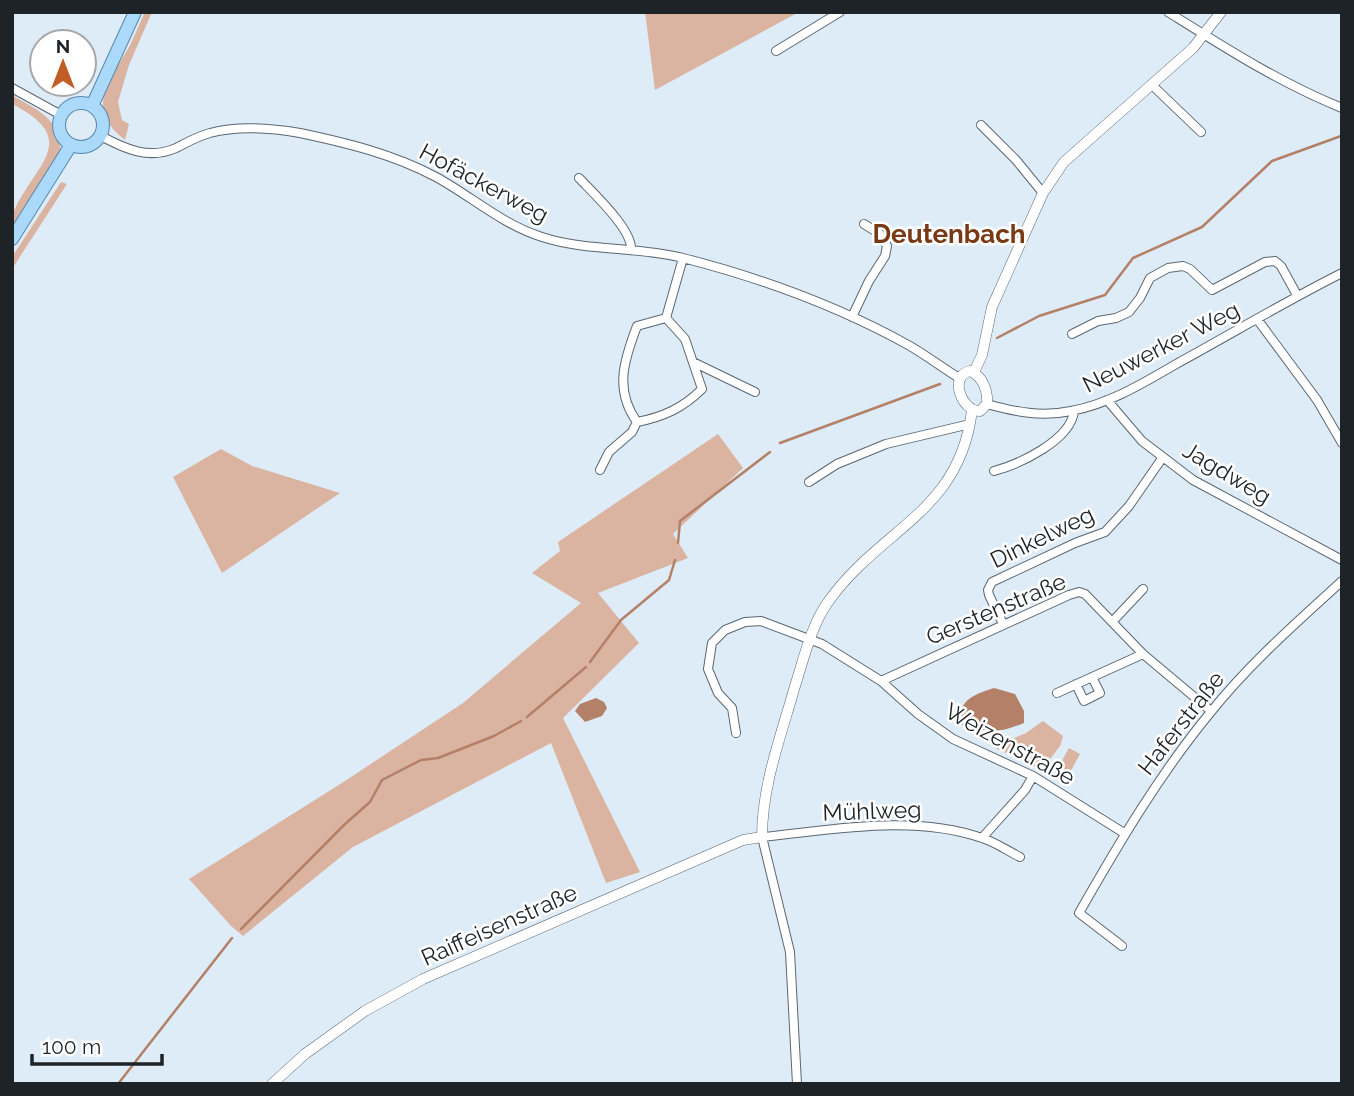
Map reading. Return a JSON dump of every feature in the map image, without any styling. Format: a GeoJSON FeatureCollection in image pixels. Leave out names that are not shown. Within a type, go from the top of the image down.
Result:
{"type":"FeatureCollection","features":[{"type":"Feature","properties":{"kind":"main road"},"geometry":{"type":"LineString","coordinates":[[92,106],[135,12]]}},
{"type":"Feature","properties":{"kind":"main road"},"geometry":{"type":"LineString","coordinates":[[86,103],[92,106],[99,111],[103,119],[101,136],[97,142],[84,148],[71,145],[60,131],[61,115],[72,105],[86,103]]}},
{"type":"Feature","properties":{"kind":"main road"},"geometry":{"type":"LineString","coordinates":[[12,239],[71,145]]}},
{"type":"Feature","properties":{"kind":"street"},"geometry":{"type":"LineString","coordinates":[[776,51],[840,12]]}},
{"type":"Feature","properties":{"kind":"street"},"geometry":{"type":"LineString","coordinates":[[1168,12],[1292,85],[1342,108]]}},
{"type":"Feature","properties":{"kind":"street"},"geometry":{"type":"LineString","coordinates":[[974,372],[982,355],[992,307],[1043,193],[1065,162],[1153,86],[1205,36],[1222,12]]}},
{"type":"Feature","properties":{"kind":"street"},"geometry":{"type":"LineString","coordinates":[[1153,86],[1201,132]]}},
{"type":"Feature","properties":{"kind":"street"},"geometry":{"type":"LineString","coordinates":[[12,88],[61,115]]}},
{"type":"Feature","properties":{"kind":"street"},"geometry":{"type":"LineString","coordinates":[[981,125],[1043,193]]}},
{"type":"Feature","properties":{"kind":"street","name":"Hofäckerweg"},"geometry":{"type":"LineString","coordinates":[[101,136],[127,150],[146,153],[167,151],[212,132],[239,128],[296,132],[336,141],[384,155],[424,171],[518,227],[540,237],[584,247],[631,250],[683,258],[750,278],[852,317],[912,347],[960,378]]}},
{"type":"Feature","properties":{"kind":"street"},"geometry":{"type":"LineString","coordinates":[[579,178],[620,224],[632,244],[631,250]]}},
{"type":"Feature","properties":{"kind":"street"},"geometry":{"type":"LineString","coordinates":[[852,317],[869,281],[885,256],[887,246],[880,234],[864,224]]}},
{"type":"Feature","properties":{"kind":"street"},"geometry":{"type":"LineString","coordinates":[[666,317],[683,258]]}},
{"type":"Feature","properties":{"kind":"street"},"geometry":{"type":"LineString","coordinates":[[1072,334],[1098,321],[1116,318],[1129,312],[1150,278],[1160,271],[1176,266],[1190,269],[1212,290],[1265,262],[1275,261],[1281,265],[1297,295]]}},
{"type":"Feature","properties":{"kind":"street","name":"Neuwerker Weg"},"geometry":{"type":"LineString","coordinates":[[987,404],[1027,413],[1046,414],[1074,411],[1107,400],[1342,273]]}},
{"type":"Feature","properties":{"kind":"street"},"geometry":{"type":"LineString","coordinates":[[637,422],[662,418],[691,400],[702,389],[685,339],[666,317]]}},
{"type":"Feature","properties":{"kind":"street"},"geometry":{"type":"LineString","coordinates":[[637,422],[626,407],[623,385],[627,352],[637,326],[666,317]]}},
{"type":"Feature","properties":{"kind":"street"},"geometry":{"type":"LineString","coordinates":[[1257,319],[1317,400],[1342,443]]}},
{"type":"Feature","properties":{"kind":"street"},"geometry":{"type":"LineString","coordinates":[[692,362],[755,392]]}},
{"type":"Feature","properties":{"kind":"street"},"geometry":{"type":"LineString","coordinates":[[797,1084],[790,952],[762,837],[762,808],[767,783],[809,640],[827,603],[866,558],[926,508],[942,490],[961,455],[972,411],[961,395],[960,378],[966,372],[974,372],[981,379],[987,396],[987,404],[981,411],[972,411]]}},
{"type":"Feature","properties":{"kind":"street","name":"Jagdweg"},"geometry":{"type":"LineString","coordinates":[[1107,400],[1142,441],[1193,480],[1342,561]]}},
{"type":"Feature","properties":{"kind":"street"},"geometry":{"type":"LineString","coordinates":[[995,471],[1026,459],[1059,437],[1073,421],[1074,411]]}},
{"type":"Feature","properties":{"kind":"street"},"geometry":{"type":"LineString","coordinates":[[600,470],[609,452],[632,432],[637,422]]}},
{"type":"Feature","properties":{"kind":"street"},"geometry":{"type":"LineString","coordinates":[[809,482],[837,464],[886,444],[970,424]]}},
{"type":"Feature","properties":{"kind":"street","name":"Dinkelweg"},"geometry":{"type":"LineString","coordinates":[[1003,624],[989,595],[992,582],[1105,532],[1129,506],[1163,457]]}},
{"type":"Feature","properties":{"kind":"street","name":"Haferstraße"},"geometry":{"type":"LineString","coordinates":[[1122,946],[1079,913],[1124,833],[1176,756],[1211,711],[1259,659],[1342,581]]}},
{"type":"Feature","properties":{"kind":"street"},"geometry":{"type":"LineString","coordinates":[[1112,622],[1143,589]]}},
{"type":"Feature","properties":{"kind":"street","name":"Gerstenstraße"},"geometry":{"type":"LineString","coordinates":[[881,681],[1079,592],[1086,594],[1143,654],[1211,711]]}},
{"type":"Feature","properties":{"kind":"street","name":"Weizenstraße"},"geometry":{"type":"LineString","coordinates":[[736,733],[732,708],[718,693],[708,669],[712,643],[725,630],[745,622],[761,621],[822,644],[881,681],[918,714],[953,739],[1033,776],[1124,833]]}},
{"type":"Feature","properties":{"kind":"street"},"geometry":{"type":"LineString","coordinates":[[1056,693],[1143,654]]}},
{"type":"Feature","properties":{"kind":"street"},"geometry":{"type":"LineString","coordinates":[[1076,684],[1084,701],[1100,693],[1092,677]]}},
{"type":"Feature","properties":{"kind":"street"},"geometry":{"type":"LineString","coordinates":[[982,838],[1025,790],[1033,776]]}},
{"type":"Feature","properties":{"kind":"street","name":"Mühlweg"},"geometry":{"type":"LineString","coordinates":[[762,837],[883,825],[936,828],[982,838],[1020,857]]}},
{"type":"Feature","properties":{"kind":"street","name":"Raiffeisenstraße"},"geometry":{"type":"LineString","coordinates":[[272,1084],[305,1054],[365,1011],[423,979],[743,840],[762,837]]}},
{"type":"Feature","properties":{"kind":"shaded area"},"geometry":{"type":"Polygon","coordinates":[[[145,12],[152,12],[129,65],[118,102],[122,120],[129,124],[125,140],[107,120],[103,109],[104,95],[145,12]]]}},
{"type":"Feature","properties":{"kind":"shaded area"},"geometry":{"type":"Polygon","coordinates":[[[645,12],[799,12],[655,90],[645,12]]]}},
{"type":"Feature","properties":{"kind":"shaded area"},"geometry":{"type":"Polygon","coordinates":[[[12,95],[39,111],[52,123],[60,141],[60,152],[12,233],[14,211],[41,166],[49,142],[45,129],[33,117],[12,104],[12,95]]]}},
{"type":"Feature","properties":{"kind":"shaded area"},"geometry":{"type":"Polygon","coordinates":[[[61,182],[67,184],[12,269],[12,257],[61,182]]]}},
{"type":"Feature","properties":{"kind":"shaded area"},"geometry":{"type":"Polygon","coordinates":[[[718,434],[743,468],[673,534],[688,558],[598,593],[639,643],[563,718],[640,872],[606,883],[551,743],[353,847],[243,936],[231,926],[189,879],[463,703],[581,603],[532,573],[560,551],[558,542],[718,434]]]}},
{"type":"Feature","properties":{"kind":"shaded area"},"geometry":{"type":"Polygon","coordinates":[[[221,449],[252,466],[340,493],[222,573],[173,477],[221,449]]]}},
{"type":"Feature","properties":{"kind":"shaded area"},"geometry":{"type":"Polygon","coordinates":[[[994,688],[1015,694],[1024,711],[1024,723],[993,731],[962,725],[961,710],[964,704],[974,696],[994,688]]]}},
{"type":"Feature","properties":{"kind":"shaded area"},"geometry":{"type":"Polygon","coordinates":[[[596,698],[604,702],[607,708],[602,716],[585,722],[575,711],[580,704],[596,698]]]}},
{"type":"Feature","properties":{"kind":"shaded area"},"geometry":{"type":"Polygon","coordinates":[[[1043,721],[1063,736],[1060,746],[1042,770],[993,747],[1026,733],[1043,721]]]}},
{"type":"Feature","properties":{"kind":"shaded area"},"geometry":{"type":"Polygon","coordinates":[[[1069,748],[1080,754],[1068,776],[1057,770],[1069,748]]]}},
{"type":"Feature","properties":{"kind":"waterway"},"geometry":{"type":"LineString","coordinates":[[997,338],[1039,316],[1105,295],[1133,258],[1202,227],[1272,161],[1341,136]]}},
{"type":"Feature","properties":{"kind":"waterway"},"geometry":{"type":"LineString","coordinates":[[780,443],[940,384]]}},
{"type":"Feature","properties":{"kind":"waterway"},"geometry":{"type":"LineString","coordinates":[[678,543],[680,521],[770,452]]}},
{"type":"Feature","properties":{"kind":"waterway"},"geometry":{"type":"LineString","coordinates":[[590,662],[621,620],[669,580],[675,560]]}},
{"type":"Feature","properties":{"kind":"waterway"},"geometry":{"type":"LineString","coordinates":[[527,717],[586,667]]}},
{"type":"Feature","properties":{"kind":"waterway"},"geometry":{"type":"LineString","coordinates":[[241,929],[370,802],[382,780],[421,760],[438,758],[494,736],[521,721]]}},
{"type":"Feature","properties":{"kind":"waterway"},"geometry":{"type":"LineString","coordinates":[[118,1084],[232,938]]}},
{"type":"Feature","properties":{"kind":"district","name":"Deutenbach"},"geometry":{"type":"Point","coordinates":[949,234]}}]}
